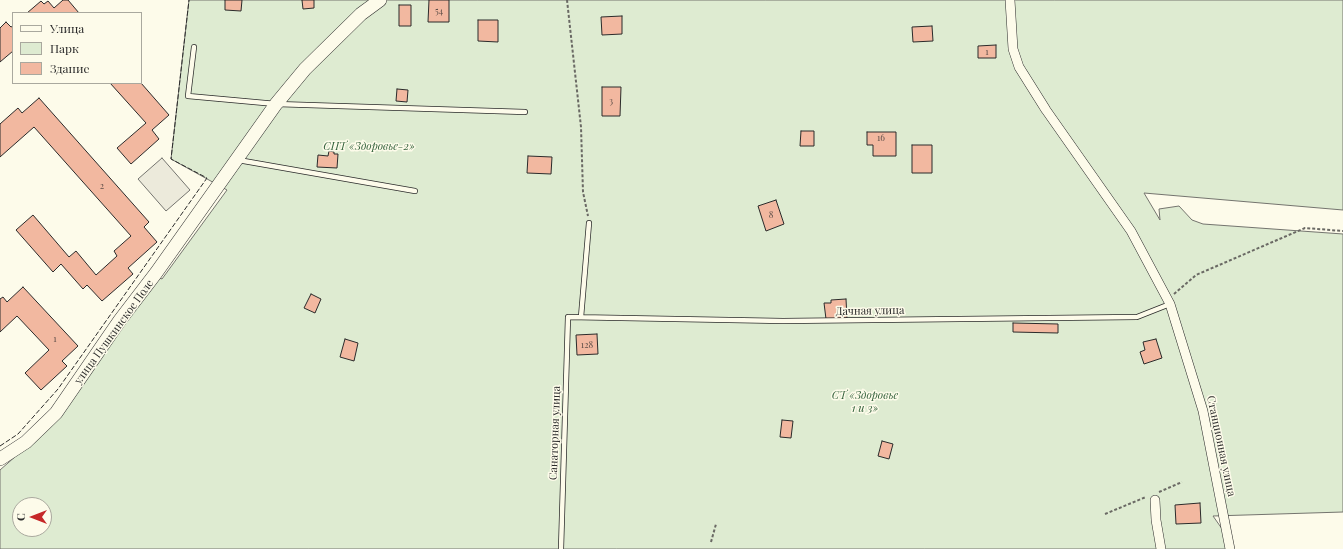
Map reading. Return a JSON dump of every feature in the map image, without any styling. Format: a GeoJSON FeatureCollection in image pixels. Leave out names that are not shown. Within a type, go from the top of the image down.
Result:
{"type":"FeatureCollection","features":[{"type":"Feature","properties":{"kind":"main road","name":"улица Пушкинское Поле"},"geometry":{"type":"LineString","coordinates":[[0,459],[26,442],[56,413],[120,320],[156,273],[276,104],[305,69],[361,14],[380,0]]}},
{"type":"Feature","properties":{"kind":"street","name":"Станционная улица"},"geometry":{"type":"LineString","coordinates":[[1010,0],[1012,49],[1019,67],[1046,110],[1131,231],[1170,304],[1203,411],[1230,549]]}},
{"type":"Feature","properties":{"kind":"street"},"geometry":{"type":"LineString","coordinates":[[1152,497],[1160,549]]}},
{"type":"Feature","properties":{"kind":"lane"},"geometry":{"type":"LineString","coordinates":[[194,47],[188,96],[276,104],[525,112]]}},
{"type":"Feature","properties":{"kind":"lane"},"geometry":{"type":"LineString","coordinates":[[236,159],[415,191]]}},
{"type":"Feature","properties":{"kind":"lane"},"geometry":{"type":"LineString","coordinates":[[582,317],[589,223]]}},
{"type":"Feature","properties":{"kind":"lane","name":"Дачная улица"},"geometry":{"type":"LineString","coordinates":[[568,317],[783,321],[1137,317],[1170,304]]}},
{"type":"Feature","properties":{"kind":"lane","name":"Санаторная улица"},"geometry":{"type":"LineString","coordinates":[[561,549],[568,317]]}},
{"type":"Feature","properties":{"kind":"path"},"geometry":{"type":"LineString","coordinates":[[567,0],[582,127],[583,192],[589,223]]}},
{"type":"Feature","properties":{"kind":"path"},"geometry":{"type":"LineString","coordinates":[[1170,304],[1175,292],[1196,275],[1305,228],[1343,232]]}},
{"type":"Feature","properties":{"kind":"path"},"geometry":{"type":"LineString","coordinates":[[1105,514],[1152,497],[1182,482]]}},
{"type":"Feature","properties":{"kind":"path"},"geometry":{"type":"LineString","coordinates":[[711,542],[716,524]]}},
{"type":"Feature","properties":{"kind":"green space"},"geometry":{"type":"Polygon","coordinates":[[[189,0],[1343,0],[1343,210],[1144,193],[1160,220],[1159,209],[1179,206],[1192,220],[1203,224],[1343,234],[1343,512],[1213,516],[1232,543],[1233,549],[0,549],[0,470],[49,427],[154,275],[162,279],[227,190],[171,159],[189,0]]]}},
{"type":"Feature","properties":{"kind":"shaded area"},"geometry":{"type":"Polygon","coordinates":[[[162,158],[190,190],[166,211],[138,179],[162,158]]]}},
{"type":"Feature","properties":{"kind":"building"},"geometry":{"type":"Polygon","coordinates":[[[63,0],[68,0],[78,12],[28,12],[41,1],[44,4],[48,1],[54,8],[63,0]]]}},
{"type":"Feature","properties":{"kind":"building"},"geometry":{"type":"Polygon","coordinates":[[[225,0],[242,0],[241,11],[225,10],[225,0]]]}},
{"type":"Feature","properties":{"kind":"building"},"geometry":{"type":"Polygon","coordinates":[[[302,0],[314,0],[314,8],[303,9],[302,0]]]}},
{"type":"Feature","properties":{"kind":"building"},"geometry":{"type":"Polygon","coordinates":[[[429,0],[449,0],[449,22],[428,22],[429,0]]]}},
{"type":"Feature","properties":{"kind":"building"},"geometry":{"type":"Polygon","coordinates":[[[399,5],[411,5],[411,26],[399,26],[399,5]]]}},
{"type":"Feature","properties":{"kind":"building"},"geometry":{"type":"Polygon","coordinates":[[[622,16],[622,34],[602,35],[601,17],[622,16]]]}},
{"type":"Feature","properties":{"kind":"building"},"geometry":{"type":"Polygon","coordinates":[[[478,20],[498,20],[498,42],[478,41],[478,20]]]}},
{"type":"Feature","properties":{"kind":"building"},"geometry":{"type":"Polygon","coordinates":[[[6,22],[12,26],[12,52],[0,62],[0,28],[6,22]]]}},
{"type":"Feature","properties":{"kind":"building"},"geometry":{"type":"Polygon","coordinates":[[[932,26],[933,41],[913,42],[912,27],[932,26]]]}},
{"type":"Feature","properties":{"kind":"building"},"geometry":{"type":"Polygon","coordinates":[[[996,45],[996,58],[978,58],[978,46],[996,45]]]}},
{"type":"Feature","properties":{"kind":"building"},"geometry":{"type":"Polygon","coordinates":[[[111,84],[142,84],[169,115],[152,130],[159,139],[131,164],[117,148],[146,123],[111,84]]]}},
{"type":"Feature","properties":{"kind":"building"},"geometry":{"type":"Polygon","coordinates":[[[602,87],[621,87],[620,116],[602,116],[602,87]]]}},
{"type":"Feature","properties":{"kind":"building"},"geometry":{"type":"Polygon","coordinates":[[[397,89],[408,90],[407,102],[396,101],[397,89]]]}},
{"type":"Feature","properties":{"kind":"building"},"geometry":{"type":"Polygon","coordinates":[[[39,98],[149,222],[144,227],[157,242],[128,268],[133,274],[102,301],[87,285],[83,289],[61,264],[53,272],[16,230],[33,215],[69,257],[76,251],[96,275],[117,256],[114,251],[131,236],[34,127],[0,157],[0,124],[18,108],[22,113],[39,98]]]}},
{"type":"Feature","properties":{"kind":"building"},"geometry":{"type":"Polygon","coordinates":[[[801,131],[814,131],[814,146],[800,146],[801,131]]]}},
{"type":"Feature","properties":{"kind":"building"},"geometry":{"type":"Polygon","coordinates":[[[867,132],[896,132],[896,156],[873,156],[873,145],[867,145],[867,132]]]}},
{"type":"Feature","properties":{"kind":"building"},"geometry":{"type":"Polygon","coordinates":[[[912,145],[932,145],[932,173],[912,173],[912,145]]]}},
{"type":"Feature","properties":{"kind":"building"},"geometry":{"type":"Polygon","coordinates":[[[329,151],[334,152],[334,154],[338,154],[337,168],[317,167],[318,155],[328,156],[329,151]]]}},
{"type":"Feature","properties":{"kind":"building"},"geometry":{"type":"Polygon","coordinates":[[[528,156],[552,157],[551,174],[527,173],[528,156]]]}},
{"type":"Feature","properties":{"kind":"building"},"geometry":{"type":"Polygon","coordinates":[[[776,200],[784,224],[766,231],[758,206],[776,200]]]}},
{"type":"Feature","properties":{"kind":"building"},"geometry":{"type":"Polygon","coordinates":[[[23,287],[78,346],[62,361],[67,366],[41,390],[25,373],[49,350],[17,316],[0,332],[0,299],[3,297],[7,302],[23,287]]]}},
{"type":"Feature","properties":{"kind":"building"},"geometry":{"type":"Polygon","coordinates":[[[311,294],[321,299],[315,313],[304,308],[311,294]]]}},
{"type":"Feature","properties":{"kind":"building"},"geometry":{"type":"Polygon","coordinates":[[[846,299],[847,318],[826,319],[824,303],[831,303],[831,300],[846,299]]]}},
{"type":"Feature","properties":{"kind":"building"},"geometry":{"type":"Polygon","coordinates":[[[1013,323],[1058,324],[1058,333],[1013,332],[1013,323]]]}},
{"type":"Feature","properties":{"kind":"building"},"geometry":{"type":"Polygon","coordinates":[[[597,334],[598,354],[577,355],[576,335],[597,334]]]}},
{"type":"Feature","properties":{"kind":"building"},"geometry":{"type":"Polygon","coordinates":[[[345,339],[358,343],[354,361],[340,357],[345,339]]]}},
{"type":"Feature","properties":{"kind":"building"},"geometry":{"type":"Polygon","coordinates":[[[1156,339],[1162,358],[1144,364],[1140,352],[1145,350],[1143,342],[1156,339]]]}},
{"type":"Feature","properties":{"kind":"building"},"geometry":{"type":"Polygon","coordinates":[[[782,420],[793,421],[791,438],[780,437],[782,420]]]}},
{"type":"Feature","properties":{"kind":"building"},"geometry":{"type":"Polygon","coordinates":[[[882,441],[893,444],[889,459],[878,456],[882,441]]]}},
{"type":"Feature","properties":{"kind":"building"},"geometry":{"type":"Polygon","coordinates":[[[1200,503],[1201,523],[1176,524],[1175,505],[1200,503]]]}},
{"type":"Feature","properties":{"kind":"fence"},"geometry":{"type":"LineString","coordinates":[[0,446],[18,434],[58,389],[207,178],[171,159],[189,0]]}},
{"type":"Feature","properties":{"kind":"park label","name":"СНТ «Здоровье-2»"},"geometry":{"type":"Point","coordinates":[369,147]}},
{"type":"Feature","properties":{"kind":"park label","name":"СТ «Здоровье 1 и 3»"},"geometry":{"type":"Point","coordinates":[865,402]}}]}
